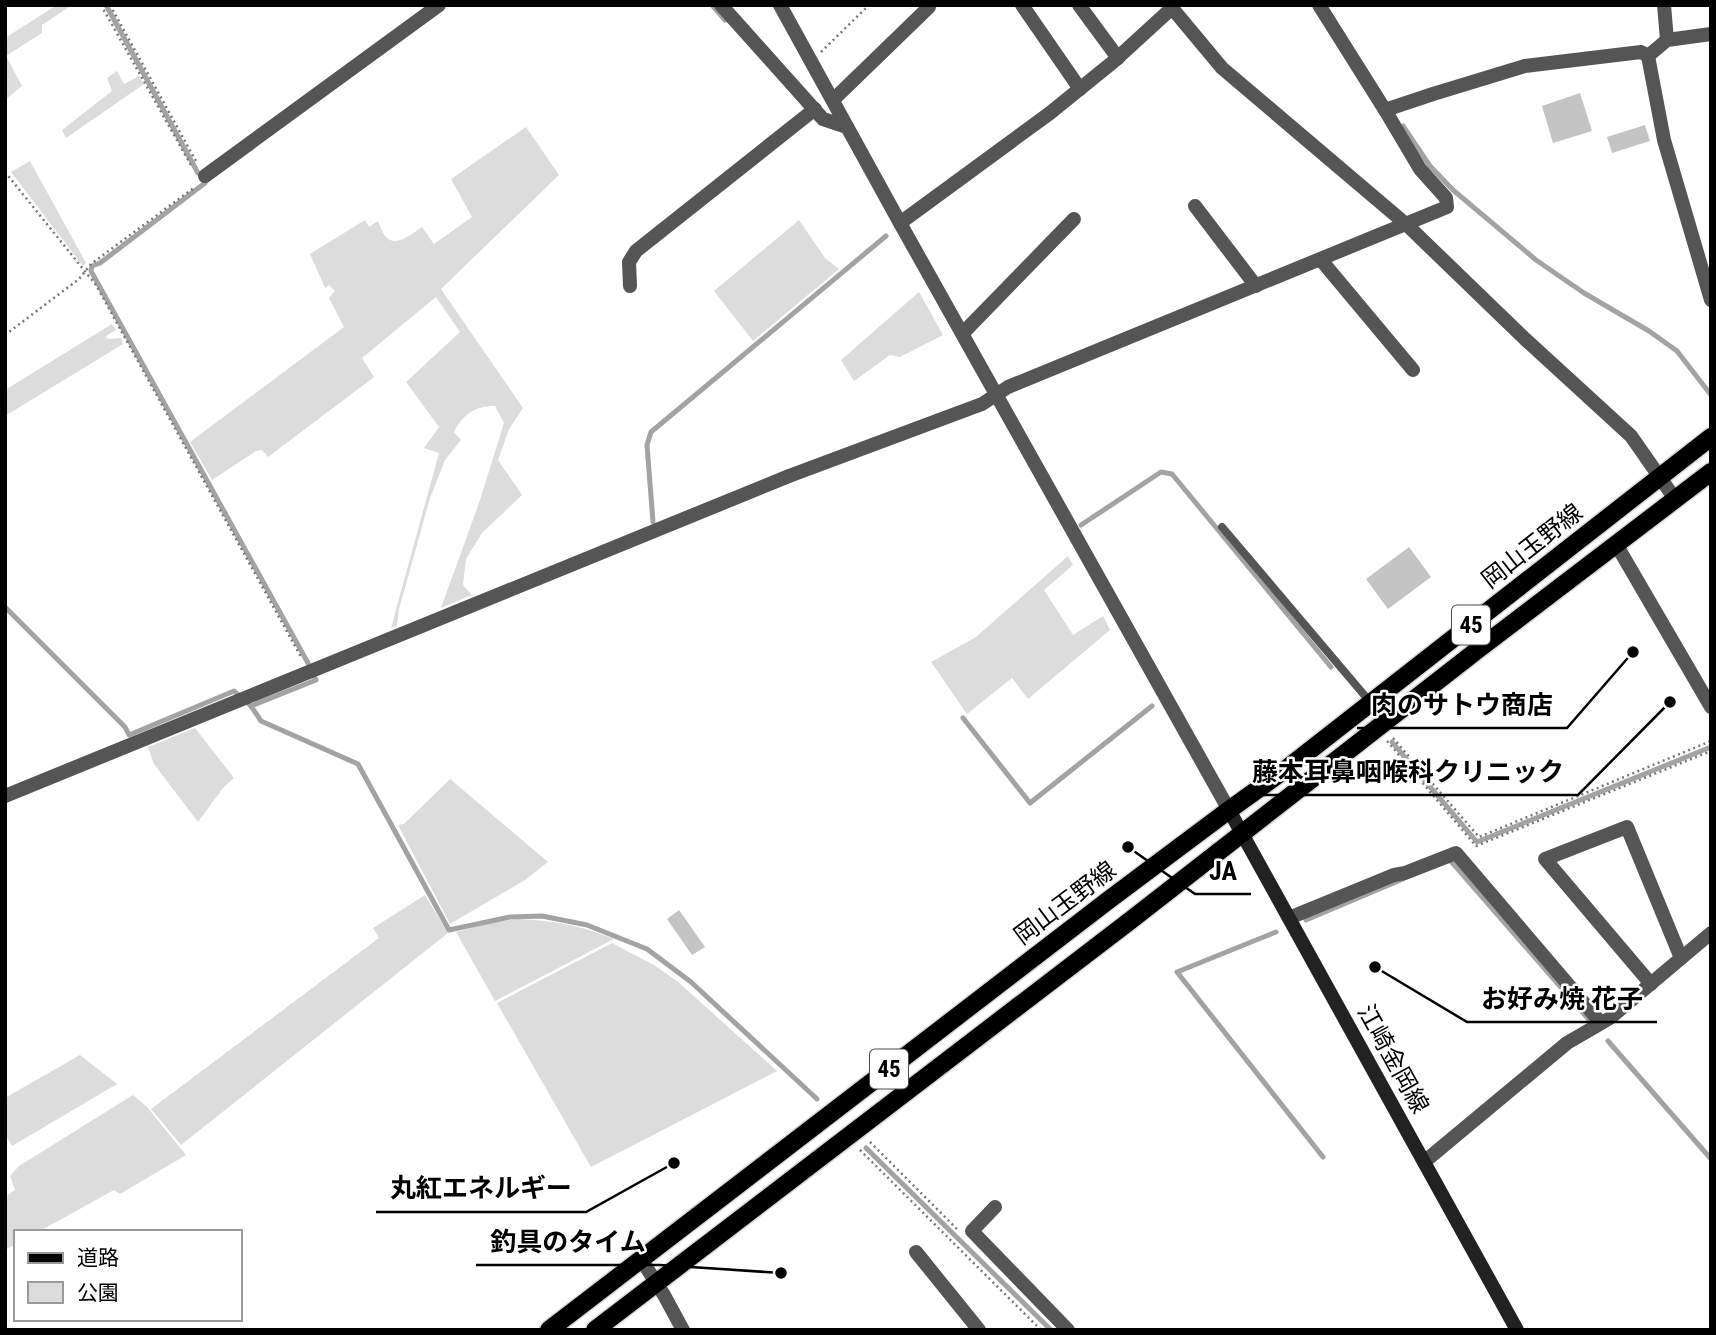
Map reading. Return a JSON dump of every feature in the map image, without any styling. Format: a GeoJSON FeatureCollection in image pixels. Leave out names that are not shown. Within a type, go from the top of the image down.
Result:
{"type":"FeatureCollection","features":[{"type":"Feature","properties":{"kind":"main road","name":"岡山玉野線"},"geometry":{"type":"LineString","coordinates":[[549,1330],[1286,769],[1711,438]]}},
{"type":"Feature","properties":{"kind":"main road","name":"岡山玉野線"},"geometry":{"type":"LineString","coordinates":[[595,1330],[1711,471]]}},
{"type":"Feature","properties":{"kind":"main road","name":"江崎金岡線"},"geometry":{"type":"LineString","coordinates":[[1229,810],[1517,1330]]}},
{"type":"Feature","properties":{"kind":"street"},"geometry":{"type":"LineString","coordinates":[[203,179],[439,5]]}},
{"type":"Feature","properties":{"kind":"street"},"geometry":{"type":"LineString","coordinates":[[721,5],[823,119],[847,127]]}},
{"type":"Feature","properties":{"kind":"street"},"geometry":{"type":"LineString","coordinates":[[780,5],[1229,810]]}},
{"type":"Feature","properties":{"kind":"street"},"geometry":{"type":"LineString","coordinates":[[1021,5],[1080,89]]}},
{"type":"Feature","properties":{"kind":"street"},"geometry":{"type":"LineString","coordinates":[[1079,5],[1118,58]]}},
{"type":"Feature","properties":{"kind":"street"},"geometry":{"type":"LineString","coordinates":[[5,796],[789,476],[982,404],[1008,387],[1447,207],[1446,198],[1420,169],[1389,108],[1319,5]]}},
{"type":"Feature","properties":{"kind":"street"},"geometry":{"type":"LineString","coordinates":[[1664,5],[1667,40]]}},
{"type":"Feature","properties":{"kind":"street"},"geometry":{"type":"LineString","coordinates":[[832,100],[929,7]]}},
{"type":"Feature","properties":{"kind":"street"},"geometry":{"type":"LineString","coordinates":[[900,222],[1050,113],[1118,58],[1174,7],[1222,68],[1407,225],[1525,339],[1632,436],[1675,499]]}},
{"type":"Feature","properties":{"kind":"street"},"geometry":{"type":"LineString","coordinates":[[1648,56],[1667,40],[1711,34]]}},
{"type":"Feature","properties":{"kind":"street"},"geometry":{"type":"LineString","coordinates":[[1389,108],[1525,66],[1642,52],[1648,56],[1664,140],[1711,300]]}},
{"type":"Feature","properties":{"kind":"street"},"geometry":{"type":"LineString","coordinates":[[630,286],[629,262],[636,251],[815,109]]}},
{"type":"Feature","properties":{"kind":"street"},"geometry":{"type":"LineString","coordinates":[[1195,206],[1256,286]]}},
{"type":"Feature","properties":{"kind":"street"},"geometry":{"type":"LineString","coordinates":[[963,333],[1074,219]]}},
{"type":"Feature","properties":{"kind":"street"},"geometry":{"type":"LineString","coordinates":[[1321,260],[1413,370]]}},
{"type":"Feature","properties":{"kind":"street"},"geometry":{"type":"LineString","coordinates":[[1616,544],[1711,707]]}},
{"type":"Feature","properties":{"kind":"street"},"geometry":{"type":"LineString","coordinates":[[1651,984],[1545,859],[1627,827],[1681,958]]}},
{"type":"Feature","properties":{"kind":"street"},"geometry":{"type":"LineString","coordinates":[[1289,919],[1394,875],[1456,853],[1601,1023]]}},
{"type":"Feature","properties":{"kind":"street"},"geometry":{"type":"LineString","coordinates":[[1424,1162],[1567,1043],[1610,1018],[1711,933]]}},
{"type":"Feature","properties":{"kind":"street"},"geometry":{"type":"LineString","coordinates":[[995,1207],[972,1231],[1068,1330]]}},
{"type":"Feature","properties":{"kind":"street"},"geometry":{"type":"LineString","coordinates":[[916,1252],[979,1330]]}},
{"type":"Feature","properties":{"kind":"street"},"geometry":{"type":"LineString","coordinates":[[641,1259],[683,1330]]}},
{"type":"Feature","properties":{"kind":"lane"},"geometry":{"type":"LineString","coordinates":[[1222,527],[1371,703]]}},
{"type":"Feature","properties":{"kind":"path"},"geometry":{"type":"LineString","coordinates":[[102,5],[203,179]]}},
{"type":"Feature","properties":{"kind":"path"},"geometry":{"type":"LineString","coordinates":[[110,5],[203,179]]}},
{"type":"Feature","properties":{"kind":"path"},"geometry":{"type":"LineString","coordinates":[[811,62],[869,5]]}},
{"type":"Feature","properties":{"kind":"path"},"geometry":{"type":"LineString","coordinates":[[5,172],[102,296],[310,673]]}},
{"type":"Feature","properties":{"kind":"path"},"geometry":{"type":"LineString","coordinates":[[5,335],[79,279],[91,264],[203,179]]}},
{"type":"Feature","properties":{"kind":"path"},"geometry":{"type":"LineString","coordinates":[[1392,737],[1479,837],[1711,741]]}},
{"type":"Feature","properties":{"kind":"path"},"geometry":{"type":"LineString","coordinates":[[1387,741],[1476,846],[1711,751]]}},
{"type":"Feature","properties":{"kind":"path"},"geometry":{"type":"LineString","coordinates":[[867,1140],[959,1232]]}},
{"type":"Feature","properties":{"kind":"path"},"geometry":{"type":"LineString","coordinates":[[857,1147],[1041,1330]]}},
{"type":"Feature","properties":{"kind":"green space"},"geometry":{"type":"Polygon","coordinates":[[[57,5],[72,5],[42,25],[42,33],[6,56],[22,86],[5,100],[5,38],[57,5]]]}},
{"type":"Feature","properties":{"kind":"green space"},"geometry":{"type":"Polygon","coordinates":[[[117,71],[124,84],[139,76],[144,84],[66,138],[62,130],[112,91],[107,78],[117,71]]]}},
{"type":"Feature","properties":{"kind":"green space"},"geometry":{"type":"Polygon","coordinates":[[[526,127],[559,175],[441,289],[523,408],[509,429],[498,460],[522,495],[482,533],[466,559],[463,585],[472,595],[441,608],[479,503],[504,423],[495,406],[470,412],[454,432],[461,440],[445,460],[430,498],[399,609],[397,626],[391,628],[439,453],[424,448],[439,427],[406,382],[460,332],[436,297],[362,358],[374,377],[268,457],[262,450],[256,451],[212,480],[190,442],[344,327],[329,298],[335,291],[329,285],[325,288],[310,254],[365,220],[369,227],[378,221],[386,237],[397,241],[422,227],[434,244],[472,217],[451,179],[526,127]]]}},
{"type":"Feature","properties":{"kind":"green space"},"geometry":{"type":"Polygon","coordinates":[[[30,161],[86,263],[83,266],[11,172],[30,161]]]}},
{"type":"Feature","properties":{"kind":"green space"},"geometry":{"type":"Polygon","coordinates":[[[799,220],[825,258],[839,269],[753,341],[714,291],[799,220]]]}},
{"type":"Feature","properties":{"kind":"green space"},"geometry":{"type":"Polygon","coordinates":[[[919,292],[943,335],[900,357],[890,355],[854,381],[841,360],[919,292]]]}},
{"type":"Feature","properties":{"kind":"green space"},"geometry":{"type":"Polygon","coordinates":[[[112,324],[116,330],[106,336],[107,339],[121,338],[123,344],[5,416],[5,390],[112,324]]]}},
{"type":"Feature","properties":{"kind":"green space"},"geometry":{"type":"Polygon","coordinates":[[[1068,556],[1073,565],[1044,590],[1073,635],[1103,616],[1110,630],[1028,699],[1012,678],[967,714],[931,662],[976,637],[1068,556]]]}},
{"type":"Feature","properties":{"kind":"green space"},"geometry":{"type":"Polygon","coordinates":[[[195,728],[234,778],[223,788],[198,822],[154,764],[148,747],[195,728]]]}},
{"type":"Feature","properties":{"kind":"green space"},"geometry":{"type":"Polygon","coordinates":[[[450,779],[548,862],[525,880],[450,924],[398,825],[404,824],[450,779]]]}},
{"type":"Feature","properties":{"kind":"green space"},"geometry":{"type":"Polygon","coordinates":[[[425,895],[448,933],[181,1145],[151,1109],[379,938],[373,928],[425,895]]]}},
{"type":"Feature","properties":{"kind":"green space"},"geometry":{"type":"Polygon","coordinates":[[[518,919],[567,925],[614,939],[495,1001],[456,932],[518,919]]]}},
{"type":"Feature","properties":{"kind":"green space"},"geometry":{"type":"Polygon","coordinates":[[[612,943],[654,965],[677,981],[777,1071],[591,1167],[497,1003],[612,943]]]}},
{"type":"Feature","properties":{"kind":"green space"},"geometry":{"type":"Polygon","coordinates":[[[80,1055],[117,1084],[12,1146],[5,1134],[5,1098],[80,1055]]]}},
{"type":"Feature","properties":{"kind":"green space"},"geometry":{"type":"Polygon","coordinates":[[[133,1095],[147,1107],[186,1155],[120,1194],[114,1190],[42,1230],[14,1230],[14,1245],[5,1250],[5,1197],[15,1190],[10,1176],[19,1166],[133,1095]]]}},
{"type":"Feature","properties":{"kind":"building"},"geometry":{"type":"Polygon","coordinates":[[[1580,93],[1592,131],[1553,143],[1542,106],[1580,93]]]}},
{"type":"Feature","properties":{"kind":"building"},"geometry":{"type":"Polygon","coordinates":[[[1645,125],[1650,141],[1612,153],[1607,137],[1645,125]]]}},
{"type":"Feature","properties":{"kind":"building"},"geometry":{"type":"Polygon","coordinates":[[[1409,547],[1431,577],[1388,609],[1366,579],[1409,547]]]}},
{"type":"Feature","properties":{"kind":"building"},"geometry":{"type":"Polygon","coordinates":[[[679,910],[705,947],[692,955],[667,919],[679,910]]]}},
{"type":"Feature","properties":{"kind":"waterway"},"geometry":{"type":"LineString","coordinates":[[106,5],[198,173]]}},
{"type":"Feature","properties":{"kind":"waterway"},"geometry":{"type":"LineString","coordinates":[[712,5],[725,20]]}},
{"type":"Feature","properties":{"kind":"waterway"},"geometry":{"type":"LineString","coordinates":[[1403,126],[1430,166],[1453,190],[1536,260],[1677,351],[1711,395]]}},
{"type":"Feature","properties":{"kind":"waterway"},"geometry":{"type":"LineString","coordinates":[[203,181],[205,183],[100,263],[92,266],[91,271],[308,663]]}},
{"type":"Feature","properties":{"kind":"waterway"},"geometry":{"type":"LineString","coordinates":[[653,522],[647,445],[651,432],[886,236]]}},
{"type":"Feature","properties":{"kind":"waterway"},"geometry":{"type":"LineString","coordinates":[[1081,525],[1161,472],[1172,474],[1331,667]]}},
{"type":"Feature","properties":{"kind":"waterway"},"geometry":{"type":"LineString","coordinates":[[5,607],[125,727],[129,735],[234,691],[251,706],[261,721],[358,764],[449,930],[510,917],[542,916],[587,925],[647,949],[691,982],[817,1099]]}},
{"type":"Feature","properties":{"kind":"waterway"},"geometry":{"type":"LineString","coordinates":[[251,706],[316,680],[315,678]]}},
{"type":"Feature","properties":{"kind":"waterway"},"geometry":{"type":"LineString","coordinates":[[963,718],[1030,803],[1152,706]]}},
{"type":"Feature","properties":{"kind":"waterway"},"geometry":{"type":"LineString","coordinates":[[1392,742],[1477,842],[1711,747]]}},
{"type":"Feature","properties":{"kind":"waterway"},"geometry":{"type":"LineString","coordinates":[[1448,861],[1450,860],[1591,1022]]}},
{"type":"Feature","properties":{"kind":"waterway"},"geometry":{"type":"LineString","coordinates":[[1306,920],[1403,879]]}},
{"type":"Feature","properties":{"kind":"waterway"},"geometry":{"type":"LineString","coordinates":[[1276,932],[1177,972],[1323,1157]]}},
{"type":"Feature","properties":{"kind":"waterway"},"geometry":{"type":"LineString","coordinates":[[1608,1041],[1711,1159]]}},
{"type":"Feature","properties":{"kind":"waterway"},"geometry":{"type":"LineString","coordinates":[[866,1148],[1051,1330]]}},
{"type":"Feature","properties":{"kind":"place","name":"肉のサトウ商店"},"geometry":{"type":"Point","coordinates":[1633,652]}},
{"type":"Feature","properties":{"kind":"place","name":"藤本耳鼻咽喉科クリニック"},"geometry":{"type":"Point","coordinates":[1670,702]}},
{"type":"Feature","properties":{"kind":"place","name":"JA"},"geometry":{"type":"Point","coordinates":[1128,847]}},
{"type":"Feature","properties":{"kind":"place","name":"お好み焼 花子"},"geometry":{"type":"Point","coordinates":[1375,967]}},
{"type":"Feature","properties":{"kind":"place","name":"丸紅エネルギー"},"geometry":{"type":"Point","coordinates":[674,1163]}},
{"type":"Feature","properties":{"kind":"place","name":"釣具のタイム"},"geometry":{"type":"Point","coordinates":[781,1273]}}]}
